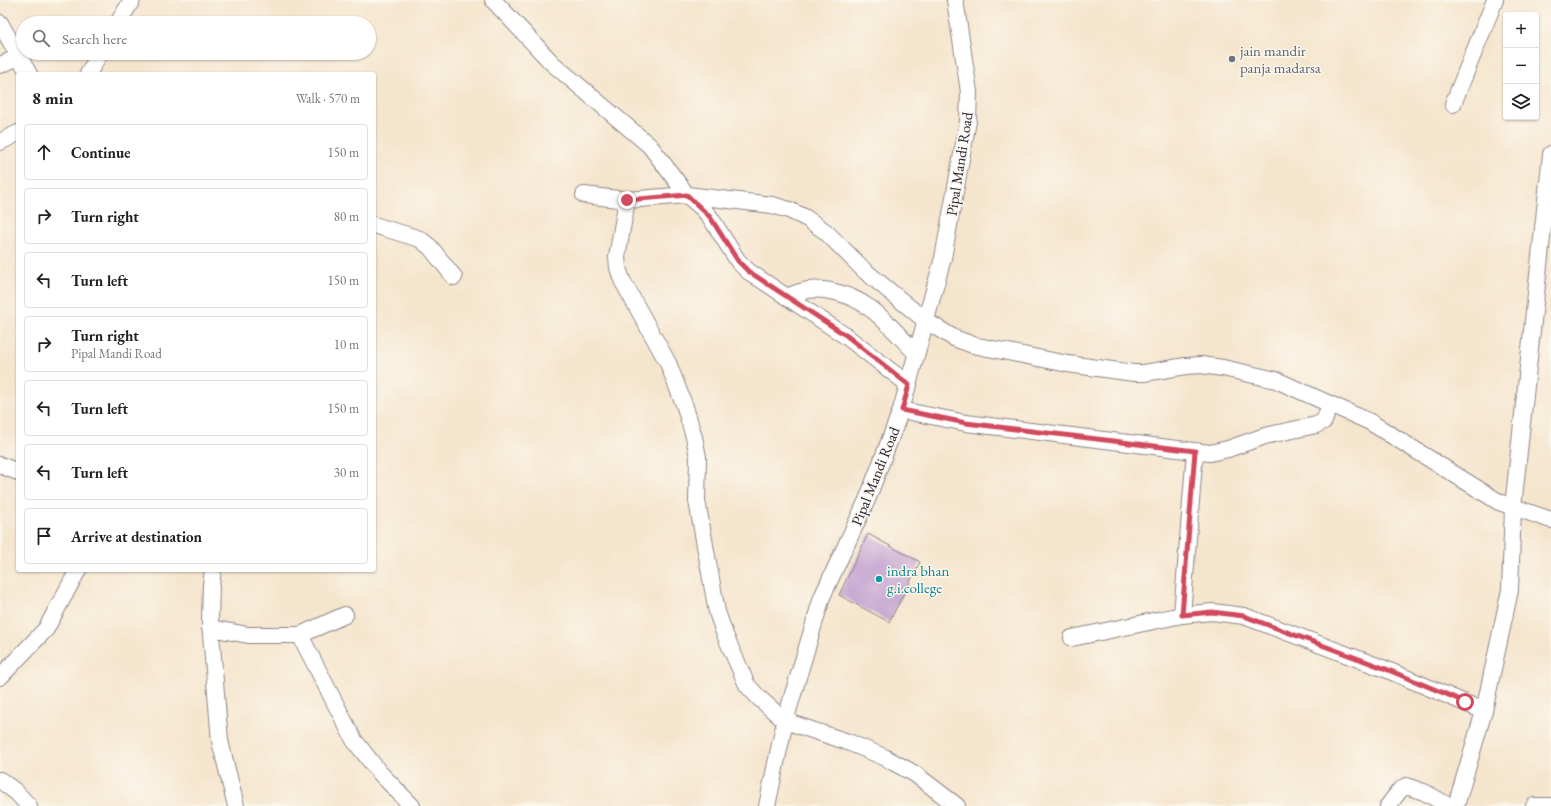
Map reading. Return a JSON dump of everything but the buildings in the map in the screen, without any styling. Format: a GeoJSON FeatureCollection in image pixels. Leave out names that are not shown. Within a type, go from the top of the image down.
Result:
{"type":"FeatureCollection","features":[{"type":"Feature","properties":{"kind":"street"},"geometry":{"type":"LineString","coordinates":[[122,16],[132,0]]}},
{"type":"Feature","properties":{"kind":"street"},"geometry":{"type":"LineString","coordinates":[[493,0],[552,63],[650,146],[687,195],[710,217],[738,261],[748,271],[847,336],[909,385]]}},
{"type":"Feature","properties":{"kind":"street","name":"Pipal Mandi Road"},"geometry":{"type":"LineString","coordinates":[[767,806],[785,722],[822,597],[867,500],[902,410],[916,353],[943,258],[968,121],[969,92],[955,0]]}},
{"type":"Feature","properties":{"kind":"street"},"geometry":{"type":"LineString","coordinates":[[1453,104],[1495,0]]}},
{"type":"Feature","properties":{"kind":"street"},"geometry":{"type":"LineString","coordinates":[[0,23],[16,52]]}},
{"type":"Feature","properties":{"kind":"street"},"geometry":{"type":"LineString","coordinates":[[0,65],[16,58]]}},
{"type":"Feature","properties":{"kind":"street"},"geometry":{"type":"LineString","coordinates":[[21,60],[28,72]]}},
{"type":"Feature","properties":{"kind":"street"},"geometry":{"type":"LineString","coordinates":[[89,72],[96,60]]}},
{"type":"Feature","properties":{"kind":"street"},"geometry":{"type":"LineString","coordinates":[[0,142],[16,134]]}},
{"type":"Feature","properties":{"kind":"street"},"geometry":{"type":"LineString","coordinates":[[1456,806],[1484,711],[1510,590],[1513,507],[1551,154]]}},
{"type":"Feature","properties":{"kind":"street"},"geometry":{"type":"LineString","coordinates":[[584,195],[627,200],[687,195],[772,206],[789,210],[806,218],[826,232],[865,271],[926,321],[954,338],[973,345],[1068,364],[1134,373],[1201,365],[1276,380],[1370,422],[1499,502],[1551,520]]}},
{"type":"Feature","properties":{"kind":"street"},"geometry":{"type":"LineString","coordinates":[[627,200],[617,257],[618,268],[622,280],[668,363],[685,407],[698,457],[697,501],[717,612],[725,635],[747,685],[785,722],[848,742],[884,757],[915,774],[957,806]]}},
{"type":"Feature","properties":{"kind":"street"},"geometry":{"type":"LineString","coordinates":[[376,226],[420,239],[430,247],[454,276]]}},
{"type":"Feature","properties":{"kind":"street"},"geometry":{"type":"LineString","coordinates":[[787,297],[805,289],[816,288],[843,294],[856,299],[873,309],[916,353]]}},
{"type":"Feature","properties":{"kind":"street"},"geometry":{"type":"LineString","coordinates":[[902,410],[966,423],[1210,453],[1218,452],[1271,434],[1316,425],[1324,420],[1330,405]]}},
{"type":"Feature","properties":{"kind":"street"},"geometry":{"type":"LineString","coordinates":[[1182,615],[1195,451]]}},
{"type":"Feature","properties":{"kind":"street"},"geometry":{"type":"LineString","coordinates":[[0,465],[16,471]]}},
{"type":"Feature","properties":{"kind":"street"},"geometry":{"type":"LineString","coordinates":[[0,678],[46,629],[77,572]]}},
{"type":"Feature","properties":{"kind":"street"},"geometry":{"type":"LineString","coordinates":[[213,572],[210,628],[220,741],[236,806]]}},
{"type":"Feature","properties":{"kind":"street"},"geometry":{"type":"LineString","coordinates":[[1072,638],[1182,615],[1212,612],[1244,616],[1386,669],[1484,711]]}},
{"type":"Feature","properties":{"kind":"street"},"geometry":{"type":"LineString","coordinates":[[210,628],[248,635],[300,635],[345,615]]}},
{"type":"Feature","properties":{"kind":"street"},"geometry":{"type":"LineString","coordinates":[[300,635],[354,740],[379,772],[412,806]]}},
{"type":"Feature","properties":{"kind":"street"},"geometry":{"type":"LineString","coordinates":[[0,780],[16,792],[29,806]]}},
{"type":"Feature","properties":{"kind":"street"},"geometry":{"type":"LineString","coordinates":[[1388,806],[1400,790],[1406,786],[1424,792],[1449,806]]}},
{"type":"Feature","properties":{"kind":"street"},"geometry":{"type":"LineString","coordinates":[[1534,806],[1551,806]]}},
{"type":"Feature","properties":{"kind":"place","name":"jain mandir panja madarsa"},"geometry":{"type":"Point","coordinates":[1232,59]}},
{"type":"Feature","properties":{"kind":"place","name":"indra bhan g.i.college"},"geometry":{"type":"Point","coordinates":[879,579]}},
{"type":"Feature","properties":{"kind":"route"},"geometry":{"type":"LineString","coordinates":[[627,200],[687,195],[710,217],[738,261],[748,271],[847,336],[909,385],[902,410],[966,423],[1195,451],[1182,615],[1212,612],[1244,616],[1386,669],[1465,702]]}}]}
